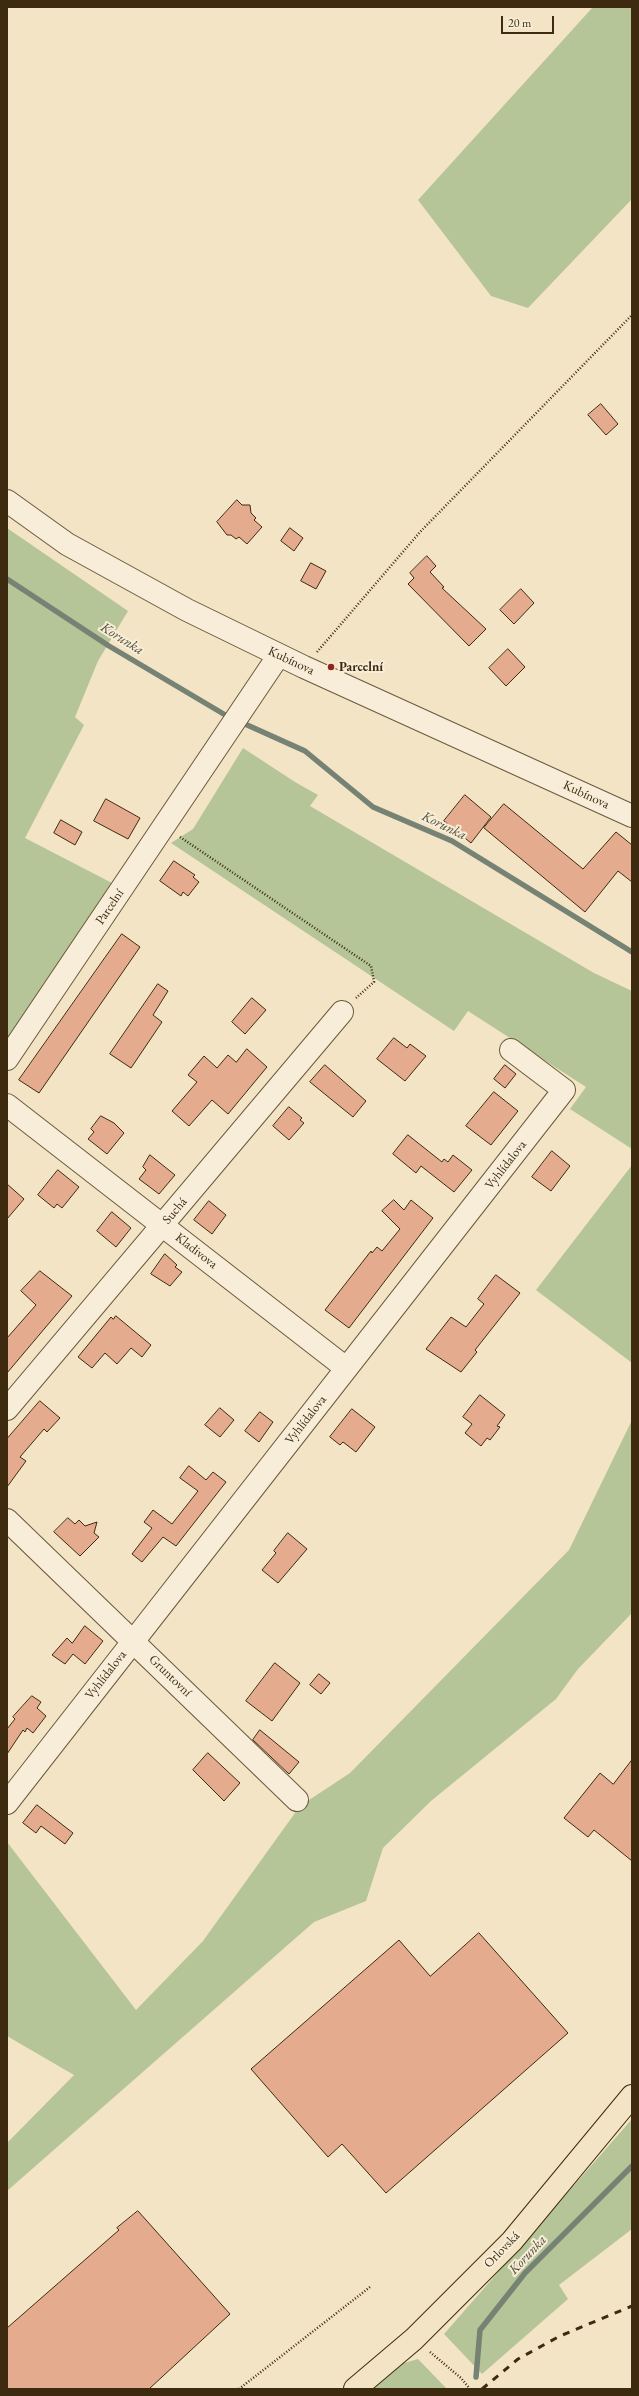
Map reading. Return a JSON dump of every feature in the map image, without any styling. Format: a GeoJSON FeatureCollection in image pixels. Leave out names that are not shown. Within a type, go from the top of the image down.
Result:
{"type":"FeatureCollection","features":[{"type":"Feature","properties":{"kind":"main road","name":"Orlovská"},"geometry":{"type":"LineString","coordinates":[[355,2389],[414,2339],[512,2241],[632,2096]]}},
{"type":"Feature","properties":{"kind":"street","name":"Kubínova"},"geometry":{"type":"LineString","coordinates":[[7,501],[67,544],[187,610],[304,667],[632,816]]}},
{"type":"Feature","properties":{"kind":"street","name":"Parcelní"},"geometry":{"type":"LineString","coordinates":[[7,1059],[279,655]]}},
{"type":"Feature","properties":{"kind":"street","name":"Suchá"},"geometry":{"type":"LineString","coordinates":[[7,1409],[163,1226],[342,1012]]}},
{"type":"Feature","properties":{"kind":"street","name":"Vyhlídalova"},"geometry":{"type":"LineString","coordinates":[[7,1803],[564,1090],[511,1050]]}},
{"type":"Feature","properties":{"kind":"street","name":"Kladivova"},"geometry":{"type":"LineString","coordinates":[[7,1104],[346,1368]]}},
{"type":"Feature","properties":{"kind":"street","name":"Gruntovní"},"geometry":{"type":"LineString","coordinates":[[7,1520],[134,1640],[297,1800]]}},
{"type":"Feature","properties":{"kind":"path"},"geometry":{"type":"LineString","coordinates":[[304,667],[420,532],[632,315]]}},
{"type":"Feature","properties":{"kind":"path"},"geometry":{"type":"LineString","coordinates":[[165,826],[211,860],[371,966],[374,982],[342,1012]]}},
{"type":"Feature","properties":{"kind":"path"},"geometry":{"type":"LineString","coordinates":[[239,2389],[370,2286]]}},
{"type":"Feature","properties":{"kind":"path"},"geometry":{"type":"LineString","coordinates":[[414,2339],[461,2378],[470,2389]]}},
{"type":"Feature","properties":{"kind":"green space"},"geometry":{"type":"Polygon","coordinates":[[[593,7],[632,7],[632,199],[528,308],[491,296],[418,200],[593,7]]]}},
{"type":"Feature","properties":{"kind":"green space"},"geometry":{"type":"Polygon","coordinates":[[[7,528],[128,611],[98,661],[75,717],[84,725],[25,838],[112,883],[49,984],[7,1040],[7,528]]]}},
{"type":"Feature","properties":{"kind":"green space"},"geometry":{"type":"Polygon","coordinates":[[[243,748],[318,795],[310,806],[594,973],[632,991],[632,1149],[570,1109],[586,1087],[468,1011],[454,1031],[171,843],[193,829],[243,748]]]}},
{"type":"Feature","properties":{"kind":"green space"},"geometry":{"type":"Polygon","coordinates":[[[632,1165],[632,1363],[536,1290],[632,1165]]]}},
{"type":"Feature","properties":{"kind":"green space"},"geometry":{"type":"Polygon","coordinates":[[[632,1420],[632,1613],[578,1669],[556,1699],[431,1801],[383,1848],[366,1901],[314,1922],[7,2191],[7,2143],[74,2075],[7,2036],[7,1842],[136,2010],[203,1941],[300,1806],[350,1773],[569,1550],[632,1420]]]}},
{"type":"Feature","properties":{"kind":"green space"},"geometry":{"type":"Polygon","coordinates":[[[632,2119],[632,2229],[559,2285],[568,2299],[482,2374],[444,2334],[632,2119]]]}},
{"type":"Feature","properties":{"kind":"green space"},"geometry":{"type":"Polygon","coordinates":[[[418,2359],[447,2389],[373,2389],[404,2363],[418,2359]]]}},
{"type":"Feature","properties":{"kind":"building"},"geometry":{"type":"Polygon","coordinates":[[[601,404],[618,424],[606,435],[588,415],[601,404]]]}},
{"type":"Feature","properties":{"kind":"building"},"geometry":{"type":"Polygon","coordinates":[[[237,500],[242,505],[250,505],[251,513],[256,518],[254,520],[262,527],[247,544],[239,537],[236,539],[231,535],[227,535],[217,522],[237,500]]]}},
{"type":"Feature","properties":{"kind":"building"},"geometry":{"type":"Polygon","coordinates":[[[290,528],[303,538],[294,551],[281,541],[290,528]]]}},
{"type":"Feature","properties":{"kind":"building"},"geometry":{"type":"Polygon","coordinates":[[[427,556],[436,566],[430,572],[444,587],[442,588],[486,629],[469,646],[408,584],[414,578],[410,573],[427,556]]]}},
{"type":"Feature","properties":{"kind":"building"},"geometry":{"type":"Polygon","coordinates":[[[311,563],[326,571],[316,589],[301,581],[311,563]]]}},
{"type":"Feature","properties":{"kind":"building"},"geometry":{"type":"Polygon","coordinates":[[[521,589],[534,603],[514,624],[500,610],[521,589]]]}},
{"type":"Feature","properties":{"kind":"building"},"geometry":{"type":"Polygon","coordinates":[[[508,649],[525,667],[506,686],[489,668],[508,649]]]}},
{"type":"Feature","properties":{"kind":"building"},"geometry":{"type":"Polygon","coordinates":[[[465,795],[491,817],[471,843],[444,821],[465,795]]]}},
{"type":"Feature","properties":{"kind":"building"},"geometry":{"type":"Polygon","coordinates":[[[106,799],[140,818],[128,839],[94,821],[106,799]]]}},
{"type":"Feature","properties":{"kind":"building"},"geometry":{"type":"Polygon","coordinates":[[[504,804],[583,869],[616,832],[632,845],[632,882],[618,871],[585,912],[484,828],[504,804]]]}},
{"type":"Feature","properties":{"kind":"building"},"geometry":{"type":"Polygon","coordinates":[[[61,820],[82,832],[75,845],[54,833],[61,820]]]}},
{"type":"Feature","properties":{"kind":"building"},"geometry":{"type":"Polygon","coordinates":[[[174,861],[195,875],[193,877],[199,882],[188,896],[183,892],[181,896],[160,881],[174,861]]]}},
{"type":"Feature","properties":{"kind":"building"},"geometry":{"type":"Polygon","coordinates":[[[122,934],[140,947],[39,1093],[19,1080],[122,934]]]}},
{"type":"Feature","properties":{"kind":"building"},"geometry":{"type":"Polygon","coordinates":[[[158,984],[168,991],[153,1015],[162,1022],[131,1068],[110,1054],[158,984]]]}},
{"type":"Feature","properties":{"kind":"building"},"geometry":{"type":"Polygon","coordinates":[[[252,998],[266,1010],[245,1034],[232,1022],[252,998]]]}},
{"type":"Feature","properties":{"kind":"building"},"geometry":{"type":"Polygon","coordinates":[[[394,1038],[407,1048],[410,1044],[426,1056],[405,1081],[377,1059],[394,1038]]]}},
{"type":"Feature","properties":{"kind":"building"},"geometry":{"type":"Polygon","coordinates":[[[247,1049],[267,1067],[228,1114],[212,1100],[189,1126],[172,1111],[197,1082],[188,1075],[204,1056],[217,1068],[228,1055],[236,1062],[247,1049]]]}},
{"type":"Feature","properties":{"kind":"building"},"geometry":{"type":"Polygon","coordinates":[[[325,1065],[366,1101],[353,1117],[310,1082],[325,1065]]]}},
{"type":"Feature","properties":{"kind":"building"},"geometry":{"type":"Polygon","coordinates":[[[505,1065],[516,1074],[505,1088],[494,1079],[505,1065]]]}},
{"type":"Feature","properties":{"kind":"building"},"geometry":{"type":"Polygon","coordinates":[[[494,1092],[518,1111],[491,1145],[466,1126],[494,1092]]]}},
{"type":"Feature","properties":{"kind":"building"},"geometry":{"type":"Polygon","coordinates":[[[289,1107],[302,1118],[300,1120],[304,1123],[289,1140],[273,1126],[289,1107]]]}},
{"type":"Feature","properties":{"kind":"building"},"geometry":{"type":"Polygon","coordinates":[[[101,1116],[114,1123],[124,1133],[107,1154],[88,1139],[94,1132],[91,1129],[101,1116]]]}},
{"type":"Feature","properties":{"kind":"building"},"geometry":{"type":"Polygon","coordinates":[[[408,1135],[442,1162],[444,1159],[448,1162],[453,1155],[472,1170],[454,1192],[421,1166],[416,1173],[393,1154],[408,1135]]]}},
{"type":"Feature","properties":{"kind":"building"},"geometry":{"type":"Polygon","coordinates":[[[552,1151],[570,1166],[551,1191],[532,1177],[552,1151]]]}},
{"type":"Feature","properties":{"kind":"building"},"geometry":{"type":"Polygon","coordinates":[[[150,1155],[175,1175],[159,1194],[139,1179],[146,1170],[143,1167],[150,1155]]]}},
{"type":"Feature","properties":{"kind":"building"},"geometry":{"type":"Polygon","coordinates":[[[58,1170],[79,1187],[62,1208],[57,1204],[54,1208],[38,1195],[58,1170]]]}},
{"type":"Feature","properties":{"kind":"building"},"geometry":{"type":"Polygon","coordinates":[[[7,1184],[24,1199],[7,1219],[7,1184]]]}},
{"type":"Feature","properties":{"kind":"building"},"geometry":{"type":"Polygon","coordinates":[[[394,1200],[404,1210],[411,1200],[433,1218],[349,1328],[325,1310],[371,1251],[372,1253],[377,1247],[382,1251],[400,1229],[382,1211],[394,1200]]]}},
{"type":"Feature","properties":{"kind":"building"},"geometry":{"type":"Polygon","coordinates":[[[209,1201],[226,1215],[212,1234],[194,1220],[209,1201]]]}},
{"type":"Feature","properties":{"kind":"building"},"geometry":{"type":"Polygon","coordinates":[[[112,1212],[131,1228],[116,1247],[97,1231],[112,1212]]]}},
{"type":"Feature","properties":{"kind":"building"},"geometry":{"type":"Polygon","coordinates":[[[165,1254],[177,1265],[175,1267],[182,1272],[170,1286],[151,1274],[165,1254]]]}},
{"type":"Feature","properties":{"kind":"building"},"geometry":{"type":"Polygon","coordinates":[[[40,1271],[72,1296],[7,1373],[7,1338],[36,1305],[21,1291],[40,1271]]]}},
{"type":"Feature","properties":{"kind":"building"},"geometry":{"type":"Polygon","coordinates":[[[496,1275],[520,1293],[475,1350],[477,1352],[461,1372],[426,1349],[451,1317],[466,1327],[484,1304],[478,1299],[496,1275]]]}},
{"type":"Feature","properties":{"kind":"building"},"geometry":{"type":"Polygon","coordinates":[[[116,1316],[151,1345],[142,1357],[131,1348],[117,1364],[105,1353],[92,1368],[78,1357],[111,1317],[113,1319],[116,1316]]]}},
{"type":"Feature","properties":{"kind":"building"},"geometry":{"type":"Polygon","coordinates":[[[480,1395],[505,1415],[497,1426],[500,1427],[490,1440],[487,1438],[481,1446],[465,1433],[472,1424],[463,1417],[480,1395]]]}},
{"type":"Feature","properties":{"kind":"building"},"geometry":{"type":"Polygon","coordinates":[[[40,1401],[60,1418],[47,1432],[44,1429],[20,1457],[26,1461],[7,1487],[7,1439],[40,1401]]]}},
{"type":"Feature","properties":{"kind":"building"},"geometry":{"type":"Polygon","coordinates":[[[220,1408],[234,1420],[220,1437],[205,1425],[220,1408]]]}},
{"type":"Feature","properties":{"kind":"building"},"geometry":{"type":"Polygon","coordinates":[[[352,1409],[375,1427],[356,1452],[343,1442],[340,1445],[330,1437],[352,1409]]]}},
{"type":"Feature","properties":{"kind":"building"},"geometry":{"type":"Polygon","coordinates":[[[260,1412],[273,1422],[259,1442],[245,1431],[260,1412]]]}},
{"type":"Feature","properties":{"kind":"building"},"geometry":{"type":"Polygon","coordinates":[[[189,1466],[206,1480],[213,1472],[226,1482],[176,1546],[163,1537],[142,1562],[132,1554],[152,1528],[144,1522],[153,1510],[172,1524],[198,1491],[180,1478],[189,1466]]]}},
{"type":"Feature","properties":{"kind":"building"},"geometry":{"type":"Polygon","coordinates":[[[68,1518],[75,1524],[79,1520],[85,1526],[97,1522],[94,1533],[99,1537],[80,1556],[54,1532],[68,1518]]]}},
{"type":"Feature","properties":{"kind":"building"},"geometry":{"type":"Polygon","coordinates":[[[288,1533],[307,1549],[278,1583],[262,1570],[276,1553],[274,1551],[288,1533]]]}},
{"type":"Feature","properties":{"kind":"building"},"geometry":{"type":"Polygon","coordinates":[[[85,1626],[103,1641],[85,1664],[73,1654],[65,1664],[52,1655],[67,1638],[72,1643],[85,1626]]]}},
{"type":"Feature","properties":{"kind":"building"},"geometry":{"type":"Polygon","coordinates":[[[275,1663],[300,1683],[272,1721],[246,1701],[275,1663]]]}},
{"type":"Feature","properties":{"kind":"building"},"geometry":{"type":"Polygon","coordinates":[[[319,1674],[330,1683],[321,1694],[310,1685],[319,1674]]]}},
{"type":"Feature","properties":{"kind":"building"},"geometry":{"type":"Polygon","coordinates":[[[32,1696],[41,1702],[37,1708],[46,1716],[33,1733],[27,1728],[25,1732],[23,1730],[7,1754],[7,1729],[15,1719],[13,1717],[32,1696]]]}},
{"type":"Feature","properties":{"kind":"building"},"geometry":{"type":"Polygon","coordinates":[[[260,1730],[299,1762],[289,1774],[253,1740],[260,1730]]]}},
{"type":"Feature","properties":{"kind":"building"},"geometry":{"type":"Polygon","coordinates":[[[208,1753],[240,1783],[224,1801],[193,1770],[208,1753]]]}},
{"type":"Feature","properties":{"kind":"building"},"geometry":{"type":"Polygon","coordinates":[[[632,1760],[632,1861],[594,1830],[588,1837],[564,1818],[600,1773],[613,1784],[632,1760]]]}},
{"type":"Feature","properties":{"kind":"building"},"geometry":{"type":"Polygon","coordinates":[[[37,1805],[73,1833],[65,1844],[41,1826],[36,1833],[23,1823],[37,1805]]]}},
{"type":"Feature","properties":{"kind":"building"},"geometry":{"type":"Polygon","coordinates":[[[479,1933],[568,2033],[386,2193],[342,2144],[328,2157],[251,2069],[399,1940],[430,1976],[479,1933]]]}},
{"type":"Feature","properties":{"kind":"building"},"geometry":{"type":"Polygon","coordinates":[[[138,2211],[230,2314],[149,2389],[7,2389],[7,2328],[119,2230],[117,2228],[138,2211]]]}},
{"type":"Feature","properties":{"kind":"waterway","name":"Korunka"},"geometry":{"type":"LineString","coordinates":[[7,579],[109,646],[227,716]]}},
{"type":"Feature","properties":{"kind":"waterway","name":"Korunka"},"geometry":{"type":"LineString","coordinates":[[245,724],[305,751],[373,807],[452,841],[632,952]]}},
{"type":"Feature","properties":{"kind":"waterway","name":"Korunka"},"geometry":{"type":"LineString","coordinates":[[476,2377],[480,2330],[525,2273],[632,2166]]}},
{"type":"Feature","properties":{"kind":"railway"},"geometry":{"type":"LineString","coordinates":[[482,2389],[518,2359],[560,2336],[632,2306]]}},
{"type":"Feature","properties":{"kind":"place","name":"Parcelní"},"geometry":{"type":"Point","coordinates":[331,667]}}]}
